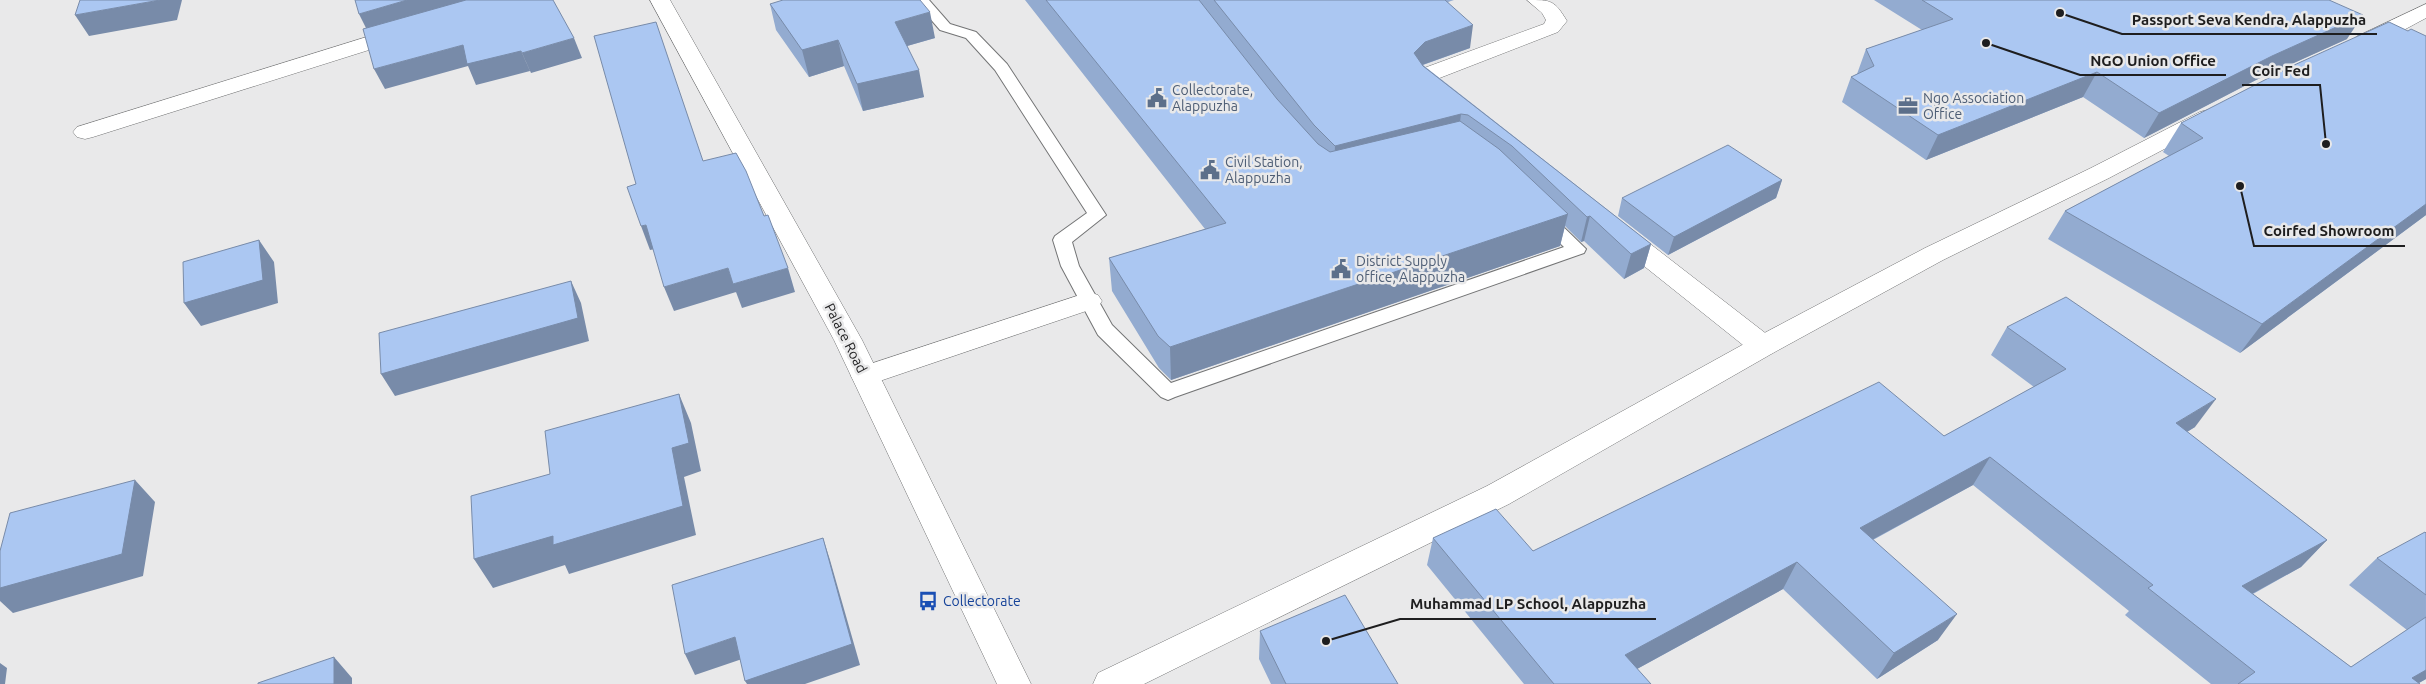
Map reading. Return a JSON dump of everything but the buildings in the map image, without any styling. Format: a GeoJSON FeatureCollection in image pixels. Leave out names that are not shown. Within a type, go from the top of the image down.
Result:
{"type":"FeatureCollection","features":[{"type":"Feature","properties":{"kind":"main road","name":"Palace Road"},"geometry":{"type":"LineString","coordinates":[[660,0],[848,340],[1014,684]]}},
{"type":"Feature","properties":{"kind":"main road"},"geometry":{"type":"LineString","coordinates":[[1460,108],[1429,83],[1424,76],[1551,28],[1557,21],[1550,9],[1537,0]]}},
{"type":"Feature","properties":{"kind":"main road"},"geometry":{"type":"LineString","coordinates":[[2342,52],[2365,30],[2426,10]]}},
{"type":"Feature","properties":{"kind":"main road"},"geometry":{"type":"LineString","coordinates":[[85,132],[420,26]]}},
{"type":"Feature","properties":{"kind":"main road"},"geometry":{"type":"LineString","coordinates":[[2365,30],[2401,48]]}},
{"type":"Feature","properties":{"kind":"main road"},"geometry":{"type":"LineString","coordinates":[[1110,684],[1498,495],[1763,346],[1934,254],[2100,173],[2230,105]]}},
{"type":"Feature","properties":{"kind":"main road"},"geometry":{"type":"LineString","coordinates":[[1600,218],[1763,346]]}},
{"type":"Feature","properties":{"kind":"main road"},"geometry":{"type":"LineString","coordinates":[[865,376],[1089,301]]}},
{"type":"Feature","properties":{"kind":"lane"},"geometry":{"type":"LineString","coordinates":[[920,0],[945,27],[972,35],[1001,67],[1097,215],[1062,240],[1070,266],[1105,330],[1168,392],[1577,249],[1535,209]]}},
{"type":"Feature","properties":{"kind":"place","name":"Passport Seva Kendra, Alappuzha"},"geometry":{"type":"Point","coordinates":[2060,13]}},
{"type":"Feature","properties":{"kind":"place","name":"NGO Union Office"},"geometry":{"type":"Point","coordinates":[1986,43]}},
{"type":"Feature","properties":{"kind":"place","name":"Collectorate, Alappuzha"},"geometry":{"type":"Point","coordinates":[1157,98]}},
{"type":"Feature","properties":{"kind":"place","name":"Ngo Association Office"},"geometry":{"type":"Point","coordinates":[1908,106]}},
{"type":"Feature","properties":{"kind":"place","name":"Coir Fed"},"geometry":{"type":"Point","coordinates":[2326,144]}},
{"type":"Feature","properties":{"kind":"place","name":"Civil Station, Alappuzha"},"geometry":{"type":"Point","coordinates":[1210,170]}},
{"type":"Feature","properties":{"kind":"place","name":"Coirfed Showroom"},"geometry":{"type":"Point","coordinates":[2240,186]}},
{"type":"Feature","properties":{"kind":"place","name":"District Supply office, Alappuzha"},"geometry":{"type":"Point","coordinates":[1341,269]}},
{"type":"Feature","properties":{"kind":"place","name":"Collectorate"},"geometry":{"type":"Point","coordinates":[928,601]}},
{"type":"Feature","properties":{"kind":"place","name":"Muhammad LP School, Alappuzha"},"geometry":{"type":"Point","coordinates":[1326,641]}}]}
